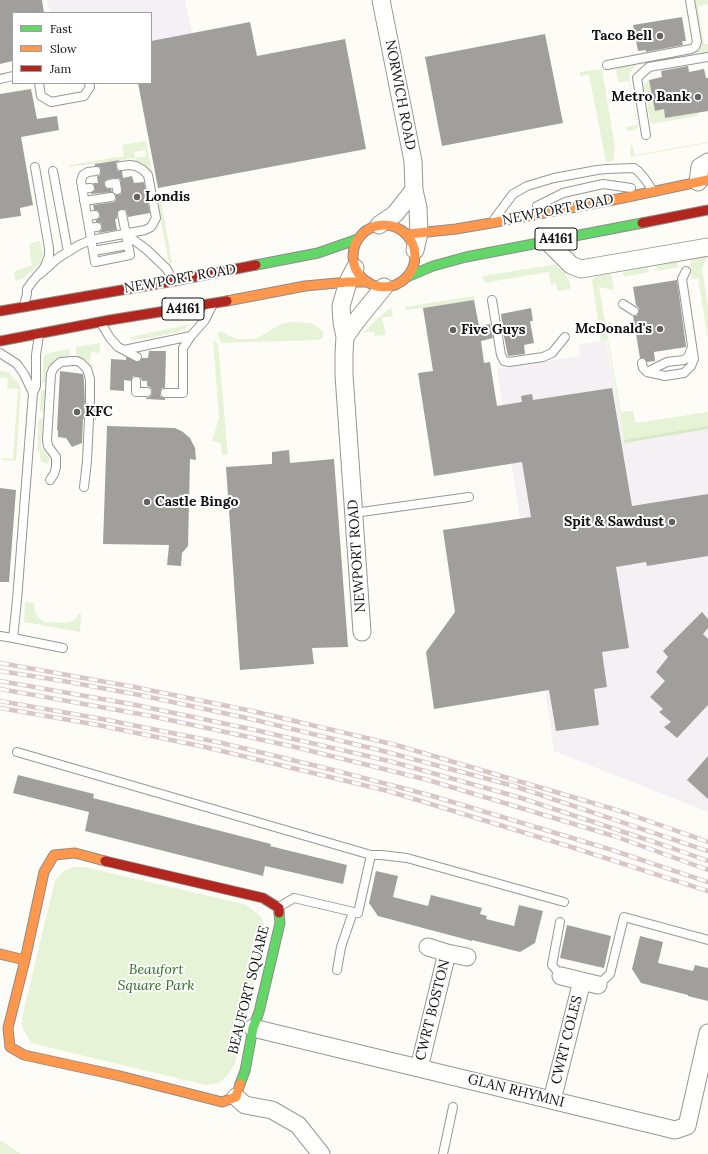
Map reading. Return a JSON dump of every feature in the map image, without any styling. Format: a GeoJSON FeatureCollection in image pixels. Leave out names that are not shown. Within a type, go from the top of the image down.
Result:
{"type":"FeatureCollection","features":[{"type":"Feature","properties":{"kind":"main road","name":"NEWPORT ROAD"},"geometry":{"type":"LineString","coordinates":[[413,234],[491,223],[703,181]]}},
{"type":"Feature","properties":{"kind":"main road","name":"NEWPORT ROAD"},"geometry":{"type":"LineString","coordinates":[[407,277],[433,266],[466,257],[547,240],[708,210]]}},
{"type":"Feature","properties":{"kind":"main road"},"geometry":{"type":"LineString","coordinates":[[379,225],[388,224],[413,234]]}},
{"type":"Feature","properties":{"kind":"main road","name":"A4161"},"geometry":{"type":"LineString","coordinates":[[358,239],[370,228],[379,225]]}},
{"type":"Feature","properties":{"kind":"main road","name":"NEWPORT ROAD"},"geometry":{"type":"LineString","coordinates":[[0,311],[174,281],[318,253],[358,239]]}},
{"type":"Feature","properties":{"kind":"main road"},"geometry":{"type":"LineString","coordinates":[[358,239],[354,250],[352,275],[361,276],[376,285]]}},
{"type":"Feature","properties":{"kind":"main road"},"geometry":{"type":"LineString","coordinates":[[407,277],[414,265],[415,250]]}},
{"type":"Feature","properties":{"kind":"main road","name":"NEWPORT ROAD"},"geometry":{"type":"LineString","coordinates":[[0,341],[100,322],[213,304],[352,275],[376,285]]}},
{"type":"Feature","properties":{"kind":"main road","name":"A4161"},"geometry":{"type":"LineString","coordinates":[[376,285],[390,287],[407,277]]}},
{"type":"Feature","properties":{"kind":"main road"},"geometry":{"type":"LineString","coordinates":[[236,1097],[222,1102],[120,1076],[24,1055],[5,1043],[8,1028],[25,960],[44,872],[54,855],[75,853],[263,898],[279,908]]}},
{"type":"Feature","properties":{"kind":"main road","name":"BEAUFORT SQUARE"},"geometry":{"type":"LineString","coordinates":[[236,1097],[245,1071],[253,1028],[259,1012],[280,924],[279,908]]}},
{"type":"Feature","properties":{"kind":"main road"},"geometry":{"type":"LineString","coordinates":[[0,954],[25,960]]}},
{"type":"Feature","properties":{"kind":"street","name":"NORWICH ROAD"},"geometry":{"type":"LineString","coordinates":[[380,0],[413,162],[414,190],[418,208],[413,234],[415,250]]}},
{"type":"Feature","properties":{"kind":"street"},"geometry":{"type":"LineString","coordinates":[[703,181],[700,167],[708,162]]}},
{"type":"Feature","properties":{"kind":"street"},"geometry":{"type":"LineString","coordinates":[[379,225],[395,214],[414,190]]}},
{"type":"Feature","properties":{"kind":"street"},"geometry":{"type":"LineString","coordinates":[[547,240],[571,265],[581,268],[708,247]]}},
{"type":"Feature","properties":{"kind":"street","name":"NEWPORT ROAD"},"geometry":{"type":"LineString","coordinates":[[352,275],[340,306],[345,337],[344,375],[362,632]]}},
{"type":"Feature","properties":{"kind":"street"},"geometry":{"type":"LineString","coordinates":[[345,337],[376,285]]}},
{"type":"Feature","properties":{"kind":"street","name":"CWRT BOSTON"},"geometry":{"type":"LineString","coordinates":[[428,947],[467,957]]}},
{"type":"Feature","properties":{"kind":"street","name":"CWRT BOSTON"},"geometry":{"type":"LineString","coordinates":[[419,1068],[447,953]]}},
{"type":"Feature","properties":{"kind":"street","name":"CWRT COLES"},"geometry":{"type":"LineString","coordinates":[[552,1100],[590,983],[561,976]]}},
{"type":"Feature","properties":{"kind":"street","name":"GLAN RHYMNI"},"geometry":{"type":"LineString","coordinates":[[253,1028],[676,1130],[687,1126],[708,1033]]}},
{"type":"Feature","properties":{"kind":"street"},"geometry":{"type":"LineString","coordinates":[[236,1097],[245,1105],[272,1110],[298,1125],[320,1154]]}},
{"type":"Feature","properties":{"kind":"lane"},"geometry":{"type":"LineString","coordinates":[[607,65],[695,47],[697,42],[690,0]]}},
{"type":"Feature","properties":{"kind":"lane"},"geometry":{"type":"LineString","coordinates":[[646,135],[637,78],[649,67],[708,57]]}},
{"type":"Feature","properties":{"kind":"lane"},"geometry":{"type":"LineString","coordinates":[[0,79],[12,76]]}},
{"type":"Feature","properties":{"kind":"lane"},"geometry":{"type":"LineString","coordinates":[[39,84],[41,96],[51,102],[84,96],[90,87],[89,84]]}},
{"type":"Feature","properties":{"kind":"lane"},"geometry":{"type":"LineString","coordinates":[[23,307],[27,289],[32,282],[58,258],[79,245],[91,240],[145,230],[151,227],[156,218],[148,175],[136,166],[121,166]]}},
{"type":"Feature","properties":{"kind":"lane"},"geometry":{"type":"LineString","coordinates":[[35,167],[50,248],[49,256],[40,274]]}},
{"type":"Feature","properties":{"kind":"lane"},"geometry":{"type":"LineString","coordinates":[[491,223],[513,194],[527,186],[554,178],[607,169],[634,168],[645,179],[653,192]]}},
{"type":"Feature","properties":{"kind":"lane"},"geometry":{"type":"LineString","coordinates":[[96,170],[83,175],[84,201],[91,215],[93,227],[91,240],[95,262],[130,255],[122,214]]}},
{"type":"Feature","properties":{"kind":"lane"},"geometry":{"type":"LineString","coordinates":[[53,171],[68,252]]}},
{"type":"Feature","properties":{"kind":"lane"},"geometry":{"type":"LineString","coordinates":[[507,220],[563,193],[603,184],[653,192]]}},
{"type":"Feature","properties":{"kind":"lane"},"geometry":{"type":"LineString","coordinates":[[84,201],[111,197]]}},
{"type":"Feature","properties":{"kind":"lane"},"geometry":{"type":"LineString","coordinates":[[126,234],[147,250],[166,268],[174,281]]}},
{"type":"Feature","properties":{"kind":"lane"},"geometry":{"type":"LineString","coordinates":[[93,251],[128,245]]}},
{"type":"Feature","properties":{"kind":"lane"},"geometry":{"type":"LineString","coordinates":[[642,363],[643,368],[647,372],[665,376],[684,373],[691,366],[694,359],[682,279],[686,271]]}},
{"type":"Feature","properties":{"kind":"lane"},"geometry":{"type":"LineString","coordinates":[[492,300],[501,355],[504,361],[509,362],[543,357],[552,353],[566,337]]}},
{"type":"Feature","properties":{"kind":"lane"},"geometry":{"type":"LineString","coordinates":[[165,393],[183,393],[183,348],[205,320],[213,304]]}},
{"type":"Feature","properties":{"kind":"lane"},"geometry":{"type":"LineString","coordinates":[[623,304],[634,311]]}},
{"type":"Feature","properties":{"kind":"lane"},"geometry":{"type":"LineString","coordinates":[[100,322],[110,338],[118,346],[137,357]]}},
{"type":"Feature","properties":{"kind":"lane"},"geometry":{"type":"LineString","coordinates":[[13,638],[18,600],[33,393],[36,386],[36,355],[39,334]]}},
{"type":"Feature","properties":{"kind":"lane"},"geometry":{"type":"LineString","coordinates":[[124,350],[191,336]]}},
{"type":"Feature","properties":{"kind":"lane"},"geometry":{"type":"LineString","coordinates":[[647,372],[667,362],[684,360],[688,357],[692,346]]}},
{"type":"Feature","properties":{"kind":"lane"},"geometry":{"type":"LineString","coordinates":[[0,353],[17,364],[24,374],[33,393]]}},
{"type":"Feature","properties":{"kind":"lane"},"geometry":{"type":"LineString","coordinates":[[50,480],[56,467],[56,457],[48,446],[47,440],[52,374],[53,369],[57,365],[66,361],[78,361],[87,369],[90,379],[90,404]]}},
{"type":"Feature","properties":{"kind":"lane"},"geometry":{"type":"LineString","coordinates":[[136,381],[136,392],[147,392]]}},
{"type":"Feature","properties":{"kind":"lane"},"geometry":{"type":"LineString","coordinates":[[84,487],[89,419]]}},
{"type":"Feature","properties":{"kind":"lane"},"geometry":{"type":"LineString","coordinates":[[354,513],[469,497]]}},
{"type":"Feature","properties":{"kind":"lane"},"geometry":{"type":"LineString","coordinates":[[0,636],[64,648]]}},
{"type":"Feature","properties":{"kind":"lane"},"geometry":{"type":"LineString","coordinates":[[17,752],[371,856],[381,855],[407,858],[564,902]]}},
{"type":"Feature","properties":{"kind":"lane"},"geometry":{"type":"LineString","coordinates":[[279,908],[294,898],[358,913],[371,856]]}},
{"type":"Feature","properties":{"kind":"lane"},"geometry":{"type":"LineString","coordinates":[[337,970],[341,947],[353,912]]}},
{"type":"Feature","properties":{"kind":"lane"},"geometry":{"type":"LineString","coordinates":[[590,983],[610,974],[624,917],[708,940]]}},
{"type":"Feature","properties":{"kind":"lane"},"geometry":{"type":"LineString","coordinates":[[560,922],[552,965],[561,976]]}},
{"type":"Feature","properties":{"kind":"lane"},"geometry":{"type":"LineString","coordinates":[[443,1154],[453,1107]]}},
{"type":"Feature","properties":{"kind":"shaded area"},"geometry":{"type":"Polygon","coordinates":[[[47,0],[185,0],[192,33],[152,41],[152,12],[50,12],[47,0]]]}},
{"type":"Feature","properties":{"kind":"shaded area"},"geometry":{"type":"Polygon","coordinates":[[[606,340],[624,440],[708,426],[708,812],[554,751],[497,369],[580,356],[578,345],[606,340]]]}},
{"type":"Feature","properties":{"kind":"green space"},"geometry":{"type":"Polygon","coordinates":[[[695,0],[708,0],[708,4],[698,6],[704,44],[708,44],[708,52],[637,65],[632,69],[629,76],[638,126],[635,130],[629,131],[626,127],[637,125],[629,81],[618,82],[616,70],[619,66],[694,53],[699,50],[702,45],[695,0]]]}},
{"type":"Feature","properties":{"kind":"green space"},"geometry":{"type":"Polygon","coordinates":[[[602,69],[615,148],[613,161],[606,162],[589,75],[580,76],[580,72],[602,69]]]}},
{"type":"Feature","properties":{"kind":"green space"},"geometry":{"type":"Polygon","coordinates":[[[648,80],[655,110],[664,109],[665,118],[699,112],[697,116],[651,124],[644,88],[644,85],[648,80]]]}},
{"type":"Feature","properties":{"kind":"green space"},"geometry":{"type":"Polygon","coordinates":[[[146,141],[152,171],[136,162],[135,158],[69,167],[70,165],[124,156],[122,145],[146,141]],[[145,150],[134,152],[135,158],[146,156],[145,150]]]}},
{"type":"Feature","properties":{"kind":"green space"},"geometry":{"type":"Polygon","coordinates":[[[708,142],[631,157],[630,148],[632,144],[635,155],[708,142]]]}},
{"type":"Feature","properties":{"kind":"green space"},"geometry":{"type":"Polygon","coordinates":[[[161,199],[172,263],[169,263],[157,200],[161,199]]]}},
{"type":"Feature","properties":{"kind":"green space"},"geometry":{"type":"Polygon","coordinates":[[[40,241],[43,254],[40,263],[24,278],[16,281],[14,275],[15,271],[32,265],[29,244],[40,241]]]}},
{"type":"Feature","properties":{"kind":"green space"},"geometry":{"type":"Polygon","coordinates":[[[708,256],[702,268],[708,307],[708,340],[698,278],[692,279],[690,267],[692,259],[708,256]]]}},
{"type":"Feature","properties":{"kind":"green space"},"geometry":{"type":"Polygon","coordinates":[[[677,262],[678,267],[657,271],[656,266],[677,262]]]}},
{"type":"Feature","properties":{"kind":"green space"},"geometry":{"type":"Polygon","coordinates":[[[556,265],[564,272],[570,283],[570,289],[558,291],[556,283],[551,284],[549,272],[484,283],[483,276],[556,265]]]}},
{"type":"Feature","properties":{"kind":"green space"},"geometry":{"type":"Polygon","coordinates":[[[648,267],[649,272],[624,277],[623,272],[648,267]]]}},
{"type":"Feature","properties":{"kind":"green space"},"geometry":{"type":"Polygon","coordinates":[[[611,273],[614,290],[599,287],[621,412],[633,411],[636,423],[708,412],[708,426],[624,440],[607,340],[601,341],[592,280],[596,276],[611,273]]]}},
{"type":"Feature","properties":{"kind":"green space"},"geometry":{"type":"Polygon","coordinates":[[[474,296],[474,301],[406,310],[405,307],[474,296]]]}},
{"type":"Feature","properties":{"kind":"green space"},"geometry":{"type":"Polygon","coordinates":[[[391,307],[393,316],[382,318],[386,335],[375,336],[374,332],[364,332],[378,318],[391,307]]]}},
{"type":"Feature","properties":{"kind":"green space"},"geometry":{"type":"Polygon","coordinates":[[[288,322],[311,323],[323,332],[323,337],[319,340],[221,343],[217,333],[222,331],[237,339],[256,339],[279,325],[288,322]]]}},
{"type":"Feature","properties":{"kind":"green space"},"geometry":{"type":"Polygon","coordinates":[[[190,324],[181,331],[156,337],[131,340],[131,337],[190,324]]]}},
{"type":"Feature","properties":{"kind":"green space"},"geometry":{"type":"Polygon","coordinates":[[[213,340],[218,344],[228,455],[222,455],[221,443],[212,441],[219,418],[213,340]]]}},
{"type":"Feature","properties":{"kind":"green space"},"geometry":{"type":"Polygon","coordinates":[[[100,343],[100,353],[91,352],[90,363],[76,356],[76,347],[100,343]]]}},
{"type":"Feature","properties":{"kind":"green space"},"geometry":{"type":"Polygon","coordinates":[[[70,349],[70,356],[58,359],[49,367],[46,383],[42,383],[44,356],[49,353],[70,349]]]}},
{"type":"Feature","properties":{"kind":"green space"},"geometry":{"type":"Polygon","coordinates":[[[0,370],[9,373],[19,384],[21,391],[16,461],[2,460],[2,458],[13,459],[18,389],[7,388],[8,378],[0,377],[0,370]]]}},
{"type":"Feature","properties":{"kind":"green space"},"geometry":{"type":"Polygon","coordinates":[[[41,389],[45,390],[44,412],[40,411],[41,389]]]}},
{"type":"Feature","properties":{"kind":"green space"},"geometry":{"type":"Polygon","coordinates":[[[39,418],[43,419],[41,447],[50,459],[47,464],[42,462],[40,452],[37,451],[39,418]]]}},
{"type":"Feature","properties":{"kind":"green space"},"geometry":{"type":"Polygon","coordinates":[[[708,426],[708,429],[624,443],[624,440],[708,426]]]}},
{"type":"Feature","properties":{"kind":"green space"},"geometry":{"type":"Polygon","coordinates":[[[25,602],[34,603],[35,612],[39,618],[45,622],[66,623],[76,618],[78,614],[81,614],[80,632],[24,622],[25,602]]]}},
{"type":"Feature","properties":{"kind":"green space","name":"Beaufort Square Park"},"geometry":{"type":"Polygon","coordinates":[[[74,867],[84,867],[244,904],[262,918],[266,931],[235,1063],[228,1075],[219,1083],[206,1085],[31,1042],[22,1025],[22,1017],[54,885],[56,879],[64,871],[74,867]]]}},
{"type":"Feature","properties":{"kind":"green space"},"geometry":{"type":"Polygon","coordinates":[[[0,1140],[21,1154],[0,1154],[0,1140]]]}},
{"type":"Feature","properties":{"kind":"building"},"geometry":{"type":"Polygon","coordinates":[[[0,0],[42,0],[44,12],[12,12],[12,61],[0,64],[0,0]]]}},
{"type":"Feature","properties":{"kind":"building","name":"Taco Bell"},"geometry":{"type":"Polygon","coordinates":[[[682,17],[686,41],[682,41],[683,45],[646,52],[646,50],[638,51],[633,25],[682,17]]]}},
{"type":"Feature","properties":{"kind":"building"},"geometry":{"type":"Polygon","coordinates":[[[250,22],[257,56],[345,39],[366,149],[158,188],[138,84],[152,84],[152,41],[250,22]]]}},
{"type":"Feature","properties":{"kind":"building"},"geometry":{"type":"Polygon","coordinates":[[[545,34],[563,123],[442,146],[425,57],[545,34]]]}},
{"type":"Feature","properties":{"kind":"building"},"geometry":{"type":"Polygon","coordinates":[[[688,66],[689,72],[704,69],[706,78],[708,78],[708,111],[665,118],[664,109],[655,111],[649,80],[662,77],[661,71],[688,66]]]}},
{"type":"Feature","properties":{"kind":"building"},"geometry":{"type":"Polygon","coordinates":[[[31,89],[37,119],[57,116],[59,130],[21,137],[33,205],[20,208],[21,216],[0,219],[0,94],[31,89]]]}},
{"type":"Feature","properties":{"kind":"building"},"geometry":{"type":"Polygon","coordinates":[[[120,160],[116,163],[116,167],[118,171],[122,171],[123,178],[132,176],[134,183],[144,182],[150,213],[128,217],[126,210],[121,209],[117,213],[117,219],[115,219],[117,230],[98,233],[102,229],[101,223],[96,222],[96,220],[100,217],[100,214],[97,210],[94,210],[93,205],[114,202],[116,195],[121,194],[122,189],[120,179],[108,179],[104,182],[104,185],[107,189],[111,189],[112,192],[91,194],[95,190],[93,183],[98,183],[97,176],[100,175],[101,171],[100,167],[95,166],[95,164],[120,160]]]}},
{"type":"Feature","properties":{"kind":"building","name":"McDonald's"},"geometry":{"type":"Polygon","coordinates":[[[677,280],[686,347],[654,352],[655,361],[647,362],[644,358],[640,358],[633,316],[637,316],[639,308],[636,305],[633,287],[677,280]]]}},
{"type":"Feature","properties":{"kind":"building"},"geometry":{"type":"Polygon","coordinates":[[[474,300],[479,326],[490,324],[493,338],[481,341],[484,363],[490,362],[497,406],[522,402],[521,396],[532,394],[533,400],[612,388],[632,506],[708,494],[708,556],[647,566],[646,562],[616,567],[629,648],[602,652],[607,687],[594,689],[599,725],[556,731],[549,690],[434,709],[426,652],[455,612],[443,530],[531,517],[522,462],[434,476],[418,373],[433,371],[423,308],[474,300]]]}},
{"type":"Feature","properties":{"kind":"building"},"geometry":{"type":"Polygon","coordinates":[[[531,308],[533,321],[530,321],[534,343],[524,345],[525,354],[508,356],[501,322],[501,314],[531,308]]]}},
{"type":"Feature","properties":{"kind":"building"},"geometry":{"type":"Polygon","coordinates":[[[149,351],[166,351],[165,388],[162,388],[160,393],[160,396],[165,398],[165,400],[146,399],[152,394],[152,390],[147,386],[147,381],[142,381],[141,378],[136,376],[133,376],[131,381],[124,380],[124,391],[110,390],[111,359],[126,360],[126,357],[138,362],[142,358],[148,358],[149,351]]]}},
{"type":"Feature","properties":{"kind":"building","name":"KFC"},"geometry":{"type":"Polygon","coordinates":[[[60,371],[83,374],[85,406],[88,409],[93,409],[96,404],[96,420],[92,414],[85,416],[83,419],[82,443],[72,447],[66,438],[58,437],[57,430],[60,371]]]}},
{"type":"Feature","properties":{"kind":"building","name":"Castle Bingo"},"geometry":{"type":"Polygon","coordinates":[[[107,426],[175,428],[190,438],[195,448],[196,460],[190,459],[188,546],[182,553],[181,566],[167,565],[169,545],[103,544],[107,426]]]}},
{"type":"Feature","properties":{"kind":"building"},"geometry":{"type":"Polygon","coordinates":[[[289,450],[290,463],[334,459],[348,647],[312,648],[314,664],[240,670],[226,467],[272,464],[272,452],[289,450]]]}},
{"type":"Feature","properties":{"kind":"building"},"geometry":{"type":"Polygon","coordinates":[[[0,488],[16,490],[9,582],[0,582],[0,488]]]}},
{"type":"Feature","properties":{"kind":"building"},"geometry":{"type":"Polygon","coordinates":[[[702,612],[708,619],[708,628],[703,634],[708,639],[708,705],[677,738],[664,727],[671,722],[659,712],[663,709],[650,697],[665,681],[656,672],[668,657],[663,651],[702,612]]]}},
{"type":"Feature","properties":{"kind":"building"},"geometry":{"type":"Polygon","coordinates":[[[708,756],[708,799],[687,780],[708,756]]]}},
{"type":"Feature","properties":{"kind":"building"},"geometry":{"type":"Polygon","coordinates":[[[18,775],[94,794],[93,798],[271,844],[270,846],[347,865],[343,884],[265,866],[263,876],[85,831],[89,812],[13,793],[18,775]]]}},
{"type":"Feature","properties":{"kind":"building"},"geometry":{"type":"Polygon","coordinates":[[[376,871],[398,876],[393,897],[428,906],[431,895],[482,908],[480,914],[487,916],[486,919],[514,926],[519,905],[543,911],[535,943],[520,952],[378,916],[369,903],[376,871]]]}},
{"type":"Feature","properties":{"kind":"building"},"geometry":{"type":"Polygon","coordinates":[[[567,925],[611,936],[604,968],[560,958],[567,925]]]}},
{"type":"Feature","properties":{"kind":"building"},"geometry":{"type":"Polygon","coordinates":[[[640,936],[663,942],[658,963],[693,971],[695,965],[708,968],[708,1001],[641,983],[632,969],[640,936]]]}},
{"type":"Feature","properties":{"kind":"railway"},"geometry":{"type":"LineString","coordinates":[[0,663],[134,687],[252,711],[396,745],[620,811],[708,842]]}},
{"type":"Feature","properties":{"kind":"railway"},"geometry":{"type":"LineString","coordinates":[[0,671],[140,695],[251,719],[383,751],[514,786],[708,851]]}},
{"type":"Feature","properties":{"kind":"railway"},"geometry":{"type":"LineString","coordinates":[[0,681],[136,705],[255,730],[389,761],[518,797],[708,861]]}},
{"type":"Feature","properties":{"kind":"railway"},"geometry":{"type":"LineString","coordinates":[[0,689],[151,716],[295,747],[428,780],[617,837],[708,870]]}},
{"type":"Feature","properties":{"kind":"railway"},"geometry":{"type":"LineString","coordinates":[[0,701],[102,719],[222,743],[329,769],[429,795],[612,850],[708,882]]}},
{"type":"Feature","properties":{"kind":"railway"},"geometry":{"type":"LineString","coordinates":[[0,708],[98,725],[205,747],[388,791],[708,891]]}},
{"type":"Feature","properties":{"kind":"traffic: fast"},"geometry":{"type":"LineString","coordinates":[[407,277],[433,266],[466,257],[642,223]]}},
{"type":"Feature","properties":{"kind":"traffic: fast"},"geometry":{"type":"LineString","coordinates":[[256,265],[318,253],[358,239]]}},
{"type":"Feature","properties":{"kind":"traffic: fast"},"geometry":{"type":"LineString","coordinates":[[240,1084],[245,1071],[253,1028],[259,1012],[280,923],[279,913]]}},
{"type":"Feature","properties":{"kind":"traffic: slow"},"geometry":{"type":"LineString","coordinates":[[408,234],[456,229],[491,223],[708,180]]}},
{"type":"Feature","properties":{"kind":"traffic: slow"},"geometry":{"type":"LineString","coordinates":[[384,225],[396,227],[406,234],[413,244],[415,256],[413,268],[406,278],[396,285],[384,287],[372,285],[362,278],[355,268],[353,256],[355,244],[362,234],[372,227],[384,225]]}},
{"type":"Feature","properties":{"kind":"traffic: slow"},"geometry":{"type":"LineString","coordinates":[[227,301],[305,286],[348,282],[368,282]]}},
{"type":"Feature","properties":{"kind":"traffic: slow"},"geometry":{"type":"LineString","coordinates":[[0,954],[25,960],[44,872],[54,855],[75,853],[105,861]]}},
{"type":"Feature","properties":{"kind":"traffic: slow"},"geometry":{"type":"LineString","coordinates":[[25,960],[8,1028],[10,1047],[24,1055],[120,1076],[222,1102],[236,1097],[240,1084]]}},
{"type":"Feature","properties":{"kind":"traffic: jam"},"geometry":{"type":"LineString","coordinates":[[642,223],[708,210]]}},
{"type":"Feature","properties":{"kind":"traffic: jam"},"geometry":{"type":"LineString","coordinates":[[0,311],[174,281],[256,265]]}},
{"type":"Feature","properties":{"kind":"traffic: jam"},"geometry":{"type":"LineString","coordinates":[[0,341],[110,320],[227,301]]}},
{"type":"Feature","properties":{"kind":"traffic: jam"},"geometry":{"type":"LineString","coordinates":[[105,861],[263,898],[279,908],[279,913]]}},
{"type":"Feature","properties":{"kind":"place","name":"Taco Bell"},"geometry":{"type":"Point","coordinates":[660,36]}},
{"type":"Feature","properties":{"kind":"place","name":"Metro Bank"},"geometry":{"type":"Point","coordinates":[698,97]}},
{"type":"Feature","properties":{"kind":"place","name":"Londis"},"geometry":{"type":"Point","coordinates":[137,197]}},
{"type":"Feature","properties":{"kind":"place","name":"McDonald's"},"geometry":{"type":"Point","coordinates":[660,329]}},
{"type":"Feature","properties":{"kind":"place","name":"Five Guys"},"geometry":{"type":"Point","coordinates":[453,330]}},
{"type":"Feature","properties":{"kind":"place","name":"KFC"},"geometry":{"type":"Point","coordinates":[77,412]}},
{"type":"Feature","properties":{"kind":"place","name":"Castle Bingo"},"geometry":{"type":"Point","coordinates":[147,502]}},
{"type":"Feature","properties":{"kind":"place","name":"Spit & Sawdust"},"geometry":{"type":"Point","coordinates":[672,522]}}]}
